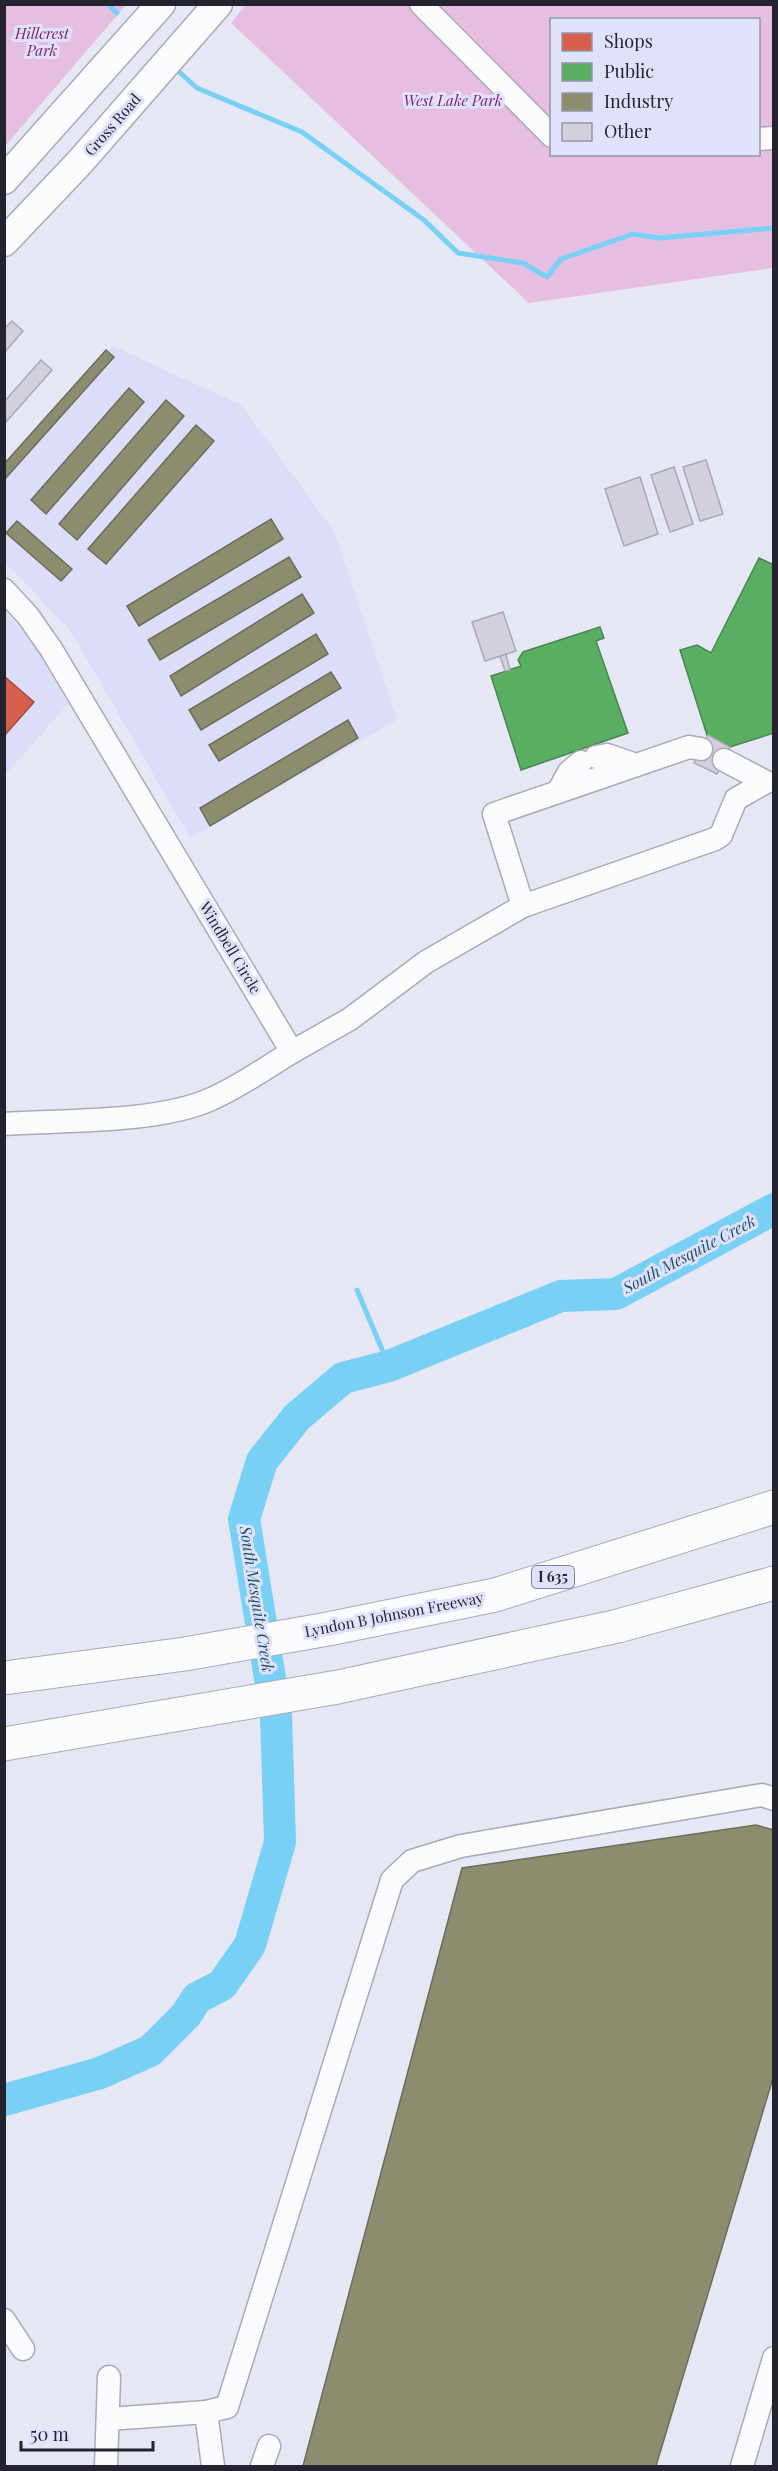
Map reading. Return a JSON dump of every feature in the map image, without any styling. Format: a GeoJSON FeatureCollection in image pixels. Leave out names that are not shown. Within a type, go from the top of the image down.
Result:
{"type":"FeatureCollection","features":[{"type":"Feature","properties":{"kind":"highway","name":"Lyndon B Johnson Freeway"},"geometry":{"type":"LineString","coordinates":[[4,1678],[185,1654],[328,1629],[495,1594],[774,1507]]}},
{"type":"Feature","properties":{"kind":"highway"},"geometry":{"type":"LineString","coordinates":[[4,1744],[338,1687],[618,1626],[774,1583]]}},
{"type":"Feature","properties":{"kind":"main road"},"geometry":{"type":"LineString","coordinates":[[4,180],[161,4]]}},
{"type":"Feature","properties":{"kind":"main road","name":"Gross Road"},"geometry":{"type":"LineString","coordinates":[[4,242],[80,162],[218,4]]}},
{"type":"Feature","properties":{"kind":"street"},"geometry":{"type":"LineString","coordinates":[[421,4],[550,134]]}},
{"type":"Feature","properties":{"kind":"street","name":"Windbell Circle"},"geometry":{"type":"LineString","coordinates":[[7,598],[51,649],[292,1052]]}},
{"type":"Feature","properties":{"kind":"street"},"geometry":{"type":"LineString","coordinates":[[523,906],[494,814],[689,747],[701,749]]}},
{"type":"Feature","properties":{"kind":"street"},"geometry":{"type":"LineString","coordinates":[[558,792],[569,772],[588,760],[607,754],[636,765]]}},
{"type":"Feature","properties":{"kind":"street"},"geometry":{"type":"LineString","coordinates":[[4,1124],[142,1115],[177,1110],[210,1100],[350,1019],[426,962],[523,906],[716,839],[721,835],[736,799],[766,782],[724,760]]}},
{"type":"Feature","properties":{"kind":"street"},"geometry":{"type":"LineString","coordinates":[[109,2418],[206,2412],[227,2407],[392,1880],[412,1861],[460,1846],[762,1795],[774,1799]]}},
{"type":"Feature","properties":{"kind":"street"},"geometry":{"type":"LineString","coordinates":[[4,2320],[23,2349]]}},
{"type":"Feature","properties":{"kind":"street"},"geometry":{"type":"LineString","coordinates":[[742,2466],[774,2358]]}},
{"type":"Feature","properties":{"kind":"street"},"geometry":{"type":"LineString","coordinates":[[106,2466],[109,2376]]}},
{"type":"Feature","properties":{"kind":"street"},"geometry":{"type":"LineString","coordinates":[[206,2412],[213,2466]]}},
{"type":"Feature","properties":{"kind":"shaded area"},"geometry":{"type":"Polygon","coordinates":[[[113,346],[241,405],[334,531],[397,720],[190,838],[70,630],[5,563],[5,468],[113,346]]]}},
{"type":"Feature","properties":{"kind":"shaded area"},"geometry":{"type":"Polygon","coordinates":[[[5,611],[35,646],[68,704],[5,775],[5,611]]]}},
{"type":"Feature","properties":{"kind":"green space","name":"West Lake Park"},"geometry":{"type":"Polygon","coordinates":[[[246,4],[773,5],[773,268],[529,303],[231,23],[246,4]]]}},
{"type":"Feature","properties":{"kind":"green space","name":"Hillcrest Park"},"geometry":{"type":"Polygon","coordinates":[[[4,5],[126,5],[5,146],[4,5]]]}},
{"type":"Feature","properties":{"kind":"building: Shops"},"geometry":{"type":"Polygon","coordinates":[[[4,676],[34,702],[4,736],[4,676]]]}},
{"type":"Feature","properties":{"kind":"building: Public"},"geometry":{"type":"Polygon","coordinates":[[[759,558],[774,565],[774,733],[730,747],[707,735],[680,650],[697,645],[711,653],[759,558]]]}},
{"type":"Feature","properties":{"kind":"building: Public"},"geometry":{"type":"Polygon","coordinates":[[[600,627],[604,638],[596,641],[628,733],[521,770],[491,676],[521,666],[518,660],[523,652],[600,627]]]}},
{"type":"Feature","properties":{"kind":"building: Industry"},"geometry":{"type":"Polygon","coordinates":[[[106,350],[114,357],[4,480],[4,464],[106,350]]]}},
{"type":"Feature","properties":{"kind":"building: Industry"},"geometry":{"type":"Polygon","coordinates":[[[129,388],[144,402],[46,514],[31,500],[129,388]]]}},
{"type":"Feature","properties":{"kind":"building: Industry"},"geometry":{"type":"Polygon","coordinates":[[[166,400],[184,416],[77,540],[59,524],[166,400]]]}},
{"type":"Feature","properties":{"kind":"building: Industry"},"geometry":{"type":"Polygon","coordinates":[[[196,425],[214,441],[106,564],[88,549],[196,425]]]}},
{"type":"Feature","properties":{"kind":"building: Industry"},"geometry":{"type":"Polygon","coordinates":[[[271,519],[283,539],[139,626],[127,606],[271,519]]]}},
{"type":"Feature","properties":{"kind":"building: Industry"},"geometry":{"type":"Polygon","coordinates":[[[17,521],[72,569],[61,581],[6,533],[17,521]]]}},
{"type":"Feature","properties":{"kind":"building: Industry"},"geometry":{"type":"Polygon","coordinates":[[[289,557],[301,577],[160,660],[148,640],[289,557]]]}},
{"type":"Feature","properties":{"kind":"building: Industry"},"geometry":{"type":"Polygon","coordinates":[[[302,594],[314,613],[181,696],[170,676],[302,594]]]}},
{"type":"Feature","properties":{"kind":"building: Industry"},"geometry":{"type":"Polygon","coordinates":[[[316,634],[328,654],[201,730],[189,710],[316,634]]]}},
{"type":"Feature","properties":{"kind":"building: Industry"},"geometry":{"type":"Polygon","coordinates":[[[331,672],[341,688],[219,761],[209,745],[331,672]]]}},
{"type":"Feature","properties":{"kind":"building: Industry"},"geometry":{"type":"Polygon","coordinates":[[[348,720],[358,738],[210,826],[200,808],[348,720]]]}},
{"type":"Feature","properties":{"kind":"building: Industry"},"geometry":{"type":"Polygon","coordinates":[[[756,1825],[774,1830],[774,2075],[656,2466],[303,2466],[462,1868],[756,1825]]]}},
{"type":"Feature","properties":{"kind":"building: Other"},"geometry":{"type":"Polygon","coordinates":[[[12,321],[23,331],[4,353],[4,329],[12,321]]]}},
{"type":"Feature","properties":{"kind":"building: Other"},"geometry":{"type":"Polygon","coordinates":[[[41,360],[52,370],[6,422],[4,402],[41,360]]]}},
{"type":"Feature","properties":{"kind":"building: Other"},"geometry":{"type":"Polygon","coordinates":[[[706,460],[723,514],[700,521],[683,467],[706,460]]]}},
{"type":"Feature","properties":{"kind":"building: Other"},"geometry":{"type":"Polygon","coordinates":[[[674,467],[693,524],[670,532],[651,475],[674,467]]]}},
{"type":"Feature","properties":{"kind":"building: Other"},"geometry":{"type":"Polygon","coordinates":[[[640,477],[658,534],[624,546],[605,489],[640,477]]]}},
{"type":"Feature","properties":{"kind":"building: Other"},"geometry":{"type":"Polygon","coordinates":[[[503,612],[516,651],[485,661],[472,622],[503,612]]]}},
{"type":"Feature","properties":{"kind":"building: Other"},"geometry":{"type":"Polygon","coordinates":[[[506,654],[510,670],[505,671],[500,656],[506,654]]]}},
{"type":"Feature","properties":{"kind":"building: Other"},"geometry":{"type":"Polygon","coordinates":[[[708,735],[730,747],[717,774],[694,763],[708,735]]]}},
{"type":"Feature","properties":{"kind":"waterway"},"geometry":{"type":"LineString","coordinates":[[108,4],[117,13]]}},
{"type":"Feature","properties":{"kind":"waterway"},"geometry":{"type":"LineString","coordinates":[[177,70],[197,88],[302,132],[424,220],[458,253],[523,263],[547,277],[561,259],[633,234],[659,238],[774,228]]}},
{"type":"Feature","properties":{"kind":"waterway","name":"South Mesquite Creek"},"geometry":{"type":"LineString","coordinates":[[4,2100],[100,2073],[150,2051],[186,2015],[197,1998],[222,1985],[250,1945],[280,1842],[276,1715],[244,1519],[262,1461],[297,1417],[343,1378],[389,1366],[561,1296],[616,1294],[774,1209]]}},
{"type":"Feature","properties":{"kind":"waterway"},"geometry":{"type":"LineString","coordinates":[[357,1290],[389,1366]]}}]}
